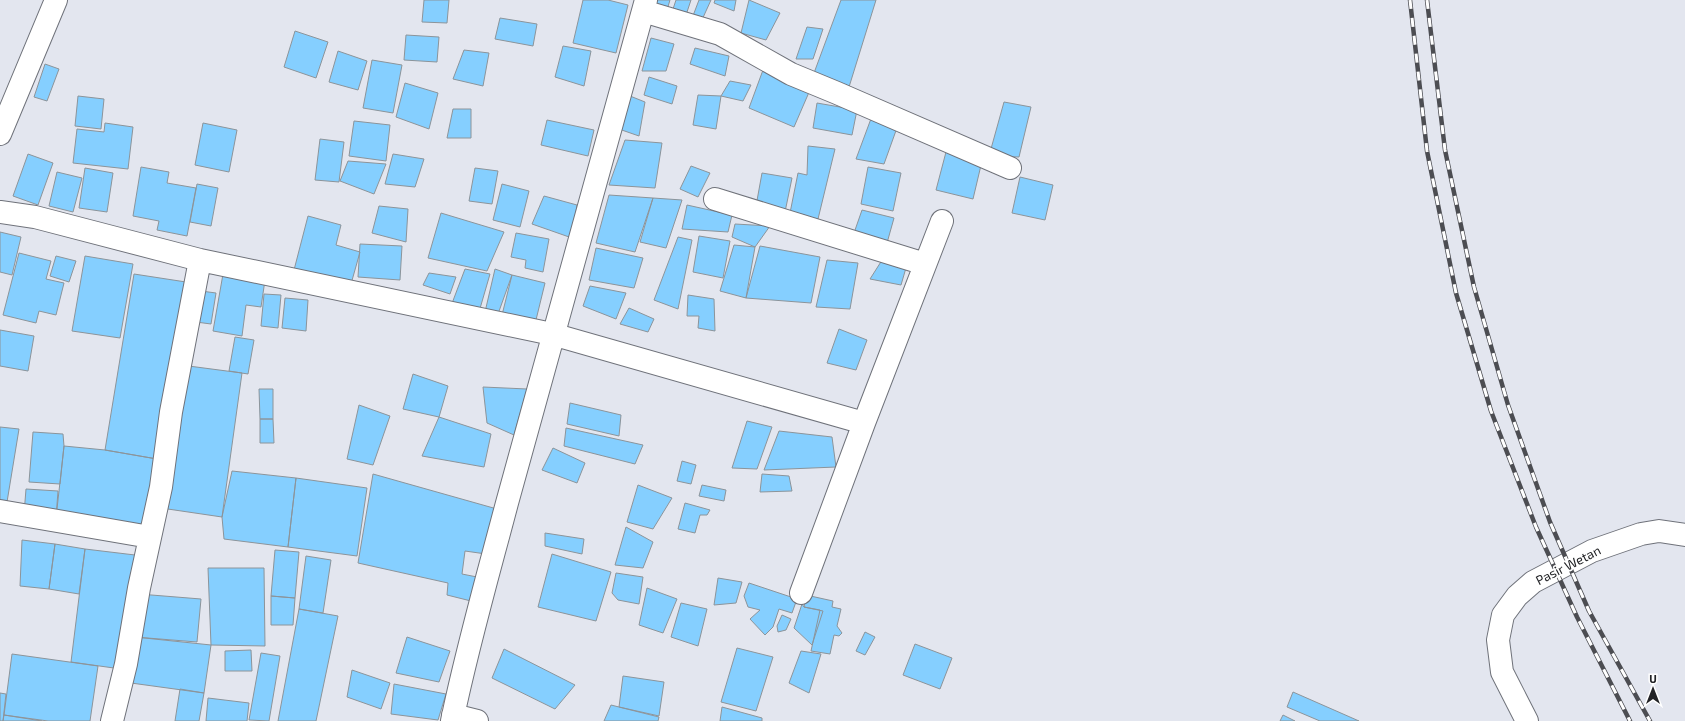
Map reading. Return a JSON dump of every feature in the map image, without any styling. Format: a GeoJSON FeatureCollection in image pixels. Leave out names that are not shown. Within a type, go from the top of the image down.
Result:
{"type":"FeatureCollection","features":[{"type":"Feature","properties":{"kind":"street"},"geometry":{"type":"LineString","coordinates":[[0,134],[56,0]]}},
{"type":"Feature","properties":{"kind":"street"},"geometry":{"type":"LineString","coordinates":[[477,721],[452,718],[552,334],[644,5],[720,34],[791,74],[1010,168]]}},
{"type":"Feature","properties":{"kind":"street"},"geometry":{"type":"LineString","coordinates":[[715,199],[925,264]]}},
{"type":"Feature","properties":{"kind":"street"},"geometry":{"type":"LineString","coordinates":[[0,212],[35,217],[200,260],[552,334],[864,423]]}},
{"type":"Feature","properties":{"kind":"street"},"geometry":{"type":"LineString","coordinates":[[802,593],[864,423],[942,221]]}},
{"type":"Feature","properties":{"kind":"street"},"geometry":{"type":"LineString","coordinates":[[112,721],[126,664],[139,588],[161,487],[171,412],[200,260]]}},
{"type":"Feature","properties":{"kind":"street"},"geometry":{"type":"LineString","coordinates":[[0,511],[150,537]]}},
{"type":"Feature","properties":{"kind":"street","name":"Pasir Wetan"},"geometry":{"type":"LineString","coordinates":[[1527,721],[1502,672],[1498,640],[1503,615],[1518,596],[1533,582],[1592,551],[1640,534],[1659,531],[1685,535]]}},
{"type":"Feature","properties":{"kind":"building"},"geometry":{"type":"Polygon","coordinates":[[[424,0],[449,0],[447,23],[422,22],[424,0]]]}},
{"type":"Feature","properties":{"kind":"building"},"geometry":{"type":"Polygon","coordinates":[[[583,0],[608,0],[628,5],[616,53],[573,43],[583,0]]]}},
{"type":"Feature","properties":{"kind":"building"},"geometry":{"type":"Polygon","coordinates":[[[651,0],[670,0],[667,10],[649,7],[651,0]]]}},
{"type":"Feature","properties":{"kind":"building"},"geometry":{"type":"Polygon","coordinates":[[[676,0],[691,0],[685,18],[671,15],[676,0]]]}},
{"type":"Feature","properties":{"kind":"building"},"geometry":{"type":"Polygon","coordinates":[[[699,0],[711,0],[701,22],[691,21],[699,0]]]}},
{"type":"Feature","properties":{"kind":"building"},"geometry":{"type":"Polygon","coordinates":[[[715,0],[736,0],[734,11],[714,3],[715,0]]]}},
{"type":"Feature","properties":{"kind":"building"},"geometry":{"type":"Polygon","coordinates":[[[749,0],[780,13],[766,40],[741,33],[749,0]]]}},
{"type":"Feature","properties":{"kind":"building"},"geometry":{"type":"Polygon","coordinates":[[[841,0],[876,0],[849,87],[814,73],[841,0]]]}},
{"type":"Feature","properties":{"kind":"building"},"geometry":{"type":"Polygon","coordinates":[[[500,18],[537,24],[533,46],[495,39],[500,18]]]}},
{"type":"Feature","properties":{"kind":"building"},"geometry":{"type":"Polygon","coordinates":[[[807,27],[823,29],[813,59],[796,59],[807,27]]]}},
{"type":"Feature","properties":{"kind":"building"},"geometry":{"type":"Polygon","coordinates":[[[295,31],[328,42],[316,78],[284,67],[295,31]]]}},
{"type":"Feature","properties":{"kind":"building"},"geometry":{"type":"Polygon","coordinates":[[[406,35],[439,37],[437,62],[404,60],[406,35]]]}},
{"type":"Feature","properties":{"kind":"building"},"geometry":{"type":"Polygon","coordinates":[[[651,38],[674,44],[666,71],[642,71],[651,38]]]}},
{"type":"Feature","properties":{"kind":"building"},"geometry":{"type":"Polygon","coordinates":[[[563,46],[591,51],[584,86],[555,77],[563,46]]]}},
{"type":"Feature","properties":{"kind":"building"},"geometry":{"type":"Polygon","coordinates":[[[695,48],[729,56],[725,76],[690,64],[695,48]]]}},
{"type":"Feature","properties":{"kind":"building"},"geometry":{"type":"Polygon","coordinates":[[[464,50],[489,53],[483,86],[453,79],[464,50]]]}},
{"type":"Feature","properties":{"kind":"building"},"geometry":{"type":"Polygon","coordinates":[[[338,51],[367,61],[358,90],[329,82],[338,51]]]}},
{"type":"Feature","properties":{"kind":"building"},"geometry":{"type":"Polygon","coordinates":[[[372,60],[402,65],[393,113],[363,108],[372,60]]]}},
{"type":"Feature","properties":{"kind":"building"},"geometry":{"type":"Polygon","coordinates":[[[45,64],[59,69],[47,101],[34,97],[45,64]]]}},
{"type":"Feature","properties":{"kind":"building"},"geometry":{"type":"Polygon","coordinates":[[[763,70],[813,83],[794,127],[749,108],[763,70]]]}},
{"type":"Feature","properties":{"kind":"building"},"geometry":{"type":"Polygon","coordinates":[[[649,77],[677,86],[672,104],[644,95],[649,77]]]}},
{"type":"Feature","properties":{"kind":"building"},"geometry":{"type":"Polygon","coordinates":[[[730,81],[751,85],[743,101],[721,96],[730,81]]]}},
{"type":"Feature","properties":{"kind":"building"},"geometry":{"type":"Polygon","coordinates":[[[405,83],[438,93],[429,129],[396,117],[405,83]]]}},
{"type":"Feature","properties":{"kind":"building"},"geometry":{"type":"Polygon","coordinates":[[[625,94],[645,102],[639,136],[616,128],[625,94]]]}},
{"type":"Feature","properties":{"kind":"building"},"geometry":{"type":"Polygon","coordinates":[[[698,95],[721,96],[716,129],[693,125],[698,95]]]}},
{"type":"Feature","properties":{"kind":"building"},"geometry":{"type":"Polygon","coordinates":[[[78,96],[104,99],[101,129],[75,126],[78,96]]]}},
{"type":"Feature","properties":{"kind":"building"},"geometry":{"type":"Polygon","coordinates":[[[1004,102],[1031,107],[1019,157],[989,156],[1004,102]]]}},
{"type":"Feature","properties":{"kind":"building"},"geometry":{"type":"Polygon","coordinates":[[[817,103],[857,110],[852,135],[813,128],[817,103]]]}},
{"type":"Feature","properties":{"kind":"building"},"geometry":{"type":"Polygon","coordinates":[[[453,109],[471,109],[471,138],[447,138],[453,109]]]}},
{"type":"Feature","properties":{"kind":"building"},"geometry":{"type":"Polygon","coordinates":[[[872,116],[898,125],[884,164],[856,159],[872,116]]]}},
{"type":"Feature","properties":{"kind":"building"},"geometry":{"type":"Polygon","coordinates":[[[547,120],[594,130],[588,156],[541,145],[547,120]]]}},
{"type":"Feature","properties":{"kind":"building"},"geometry":{"type":"Polygon","coordinates":[[[354,121],[390,125],[386,161],[349,156],[354,121]]]}},
{"type":"Feature","properties":{"kind":"building"},"geometry":{"type":"Polygon","coordinates":[[[105,123],[133,127],[128,169],[73,163],[77,129],[104,132],[105,123]]]}},
{"type":"Feature","properties":{"kind":"building"},"geometry":{"type":"Polygon","coordinates":[[[203,123],[237,130],[229,172],[195,165],[203,123]]]}},
{"type":"Feature","properties":{"kind":"building"},"geometry":{"type":"Polygon","coordinates":[[[320,139],[344,142],[339,182],[315,180],[320,139]]]}},
{"type":"Feature","properties":{"kind":"building"},"geometry":{"type":"Polygon","coordinates":[[[625,140],[662,143],[655,188],[609,185],[625,140]]]}},
{"type":"Feature","properties":{"kind":"building"},"geometry":{"type":"Polygon","coordinates":[[[808,146],[835,149],[818,219],[789,218],[798,173],[807,175],[808,146]]]}},
{"type":"Feature","properties":{"kind":"building"},"geometry":{"type":"Polygon","coordinates":[[[946,152],[982,161],[973,199],[936,190],[946,152]]]}},
{"type":"Feature","properties":{"kind":"building"},"geometry":{"type":"Polygon","coordinates":[[[28,154],[53,163],[38,205],[13,196],[28,154]]]}},
{"type":"Feature","properties":{"kind":"building"},"geometry":{"type":"Polygon","coordinates":[[[393,154],[424,159],[415,187],[385,184],[393,154]]]}},
{"type":"Feature","properties":{"kind":"building"},"geometry":{"type":"Polygon","coordinates":[[[348,161],[386,164],[374,194],[340,181],[348,161]]]}},
{"type":"Feature","properties":{"kind":"building"},"geometry":{"type":"Polygon","coordinates":[[[691,166],[710,173],[698,197],[680,189],[691,166]]]}},
{"type":"Feature","properties":{"kind":"building"},"geometry":{"type":"Polygon","coordinates":[[[141,167],[169,172],[167,183],[196,188],[187,236],[157,230],[159,221],[133,216],[141,167]]]}},
{"type":"Feature","properties":{"kind":"building"},"geometry":{"type":"Polygon","coordinates":[[[868,167],[901,173],[893,211],[861,204],[868,167]]]}},
{"type":"Feature","properties":{"kind":"building"},"geometry":{"type":"Polygon","coordinates":[[[85,168],[113,173],[107,212],[79,208],[85,168]]]}},
{"type":"Feature","properties":{"kind":"building"},"geometry":{"type":"Polygon","coordinates":[[[475,168],[498,171],[492,204],[469,201],[475,168]]]}},
{"type":"Feature","properties":{"kind":"building"},"geometry":{"type":"Polygon","coordinates":[[[57,172],[82,178],[73,212],[49,206],[57,172]]]}},
{"type":"Feature","properties":{"kind":"building"},"geometry":{"type":"Polygon","coordinates":[[[762,173],[792,178],[785,212],[756,206],[762,173]]]}},
{"type":"Feature","properties":{"kind":"building"},"geometry":{"type":"Polygon","coordinates":[[[1020,177],[1053,185],[1045,220],[1012,213],[1020,177]]]}},
{"type":"Feature","properties":{"kind":"building"},"geometry":{"type":"Polygon","coordinates":[[[197,184],[218,188],[211,226],[190,222],[197,184]]]}},
{"type":"Feature","properties":{"kind":"building"},"geometry":{"type":"Polygon","coordinates":[[[502,184],[529,191],[520,227],[493,220],[502,184]]]}},
{"type":"Feature","properties":{"kind":"building"},"geometry":{"type":"Polygon","coordinates":[[[609,195],[653,198],[635,252],[596,243],[609,195]]]}},
{"type":"Feature","properties":{"kind":"building"},"geometry":{"type":"Polygon","coordinates":[[[544,196],[577,205],[572,238],[532,224],[544,196]]]}},
{"type":"Feature","properties":{"kind":"building"},"geometry":{"type":"Polygon","coordinates":[[[653,198],[682,200],[666,248],[640,242],[653,198]]]}},
{"type":"Feature","properties":{"kind":"building"},"geometry":{"type":"Polygon","coordinates":[[[687,205],[732,215],[728,232],[682,229],[687,205]]]}},
{"type":"Feature","properties":{"kind":"building"},"geometry":{"type":"Polygon","coordinates":[[[379,206],[408,209],[406,242],[372,233],[379,206]]]}},
{"type":"Feature","properties":{"kind":"building"},"geometry":{"type":"Polygon","coordinates":[[[862,210],[894,218],[887,243],[854,233],[862,210]]]}},
{"type":"Feature","properties":{"kind":"building"},"geometry":{"type":"Polygon","coordinates":[[[441,213],[504,232],[487,271],[428,258],[441,213]]]}},
{"type":"Feature","properties":{"kind":"building"},"geometry":{"type":"Polygon","coordinates":[[[308,216],[341,225],[336,245],[360,252],[351,284],[294,270],[308,216]]]}},
{"type":"Feature","properties":{"kind":"building"},"geometry":{"type":"Polygon","coordinates":[[[735,224],[770,226],[755,247],[732,237],[735,224]]]}},
{"type":"Feature","properties":{"kind":"building"},"geometry":{"type":"Polygon","coordinates":[[[0,232],[21,237],[12,275],[0,272],[0,232]]]}},
{"type":"Feature","properties":{"kind":"building"},"geometry":{"type":"Polygon","coordinates":[[[516,233],[549,239],[543,272],[525,268],[526,260],[511,257],[516,233]]]}},
{"type":"Feature","properties":{"kind":"building"},"geometry":{"type":"Polygon","coordinates":[[[699,236],[730,241],[723,278],[693,272],[699,236]]]}},
{"type":"Feature","properties":{"kind":"building"},"geometry":{"type":"Polygon","coordinates":[[[678,237],[692,240],[678,309],[654,300],[678,237]]]}},
{"type":"Feature","properties":{"kind":"building"},"geometry":{"type":"Polygon","coordinates":[[[360,244],[402,246],[400,280],[358,277],[360,244]]]}},
{"type":"Feature","properties":{"kind":"building"},"geometry":{"type":"Polygon","coordinates":[[[734,245],[755,247],[746,298],[720,291],[734,245]]]}},
{"type":"Feature","properties":{"kind":"building"},"geometry":{"type":"Polygon","coordinates":[[[760,246],[820,257],[811,303],[746,298],[760,246]]]}},
{"type":"Feature","properties":{"kind":"building"},"geometry":{"type":"Polygon","coordinates":[[[596,248],[643,258],[634,288],[589,280],[596,248]]]}},
{"type":"Feature","properties":{"kind":"building"},"geometry":{"type":"Polygon","coordinates":[[[19,253],[51,261],[46,279],[64,283],[56,315],[39,311],[36,323],[3,315],[19,253]]]}},
{"type":"Feature","properties":{"kind":"building"},"geometry":{"type":"Polygon","coordinates":[[[56,256],[76,261],[69,282],[50,276],[56,256]]]}},
{"type":"Feature","properties":{"kind":"building"},"geometry":{"type":"Polygon","coordinates":[[[85,256],[133,264],[120,338],[72,331],[85,256]]]}},
{"type":"Feature","properties":{"kind":"building"},"geometry":{"type":"Polygon","coordinates":[[[884,257],[908,261],[901,285],[870,279],[884,257]]]}},
{"type":"Feature","properties":{"kind":"building"},"geometry":{"type":"Polygon","coordinates":[[[827,260],[858,263],[850,309],[816,307],[827,260]]]}},
{"type":"Feature","properties":{"kind":"building"},"geometry":{"type":"Polygon","coordinates":[[[465,269],[490,274],[479,312],[451,306],[465,269]]]}},
{"type":"Feature","properties":{"kind":"building"},"geometry":{"type":"Polygon","coordinates":[[[495,269],[512,275],[498,314],[485,312],[495,269]]]}},
{"type":"Feature","properties":{"kind":"building"},"geometry":{"type":"Polygon","coordinates":[[[429,273],[456,277],[450,294],[423,285],[429,273]]]}},
{"type":"Feature","properties":{"kind":"building"},"geometry":{"type":"Polygon","coordinates":[[[134,274],[186,282],[157,459],[105,450],[134,274]]]}},
{"type":"Feature","properties":{"kind":"building"},"geometry":{"type":"Polygon","coordinates":[[[223,274],[265,280],[261,307],[246,305],[242,336],[213,331],[223,274]]]}},
{"type":"Feature","properties":{"kind":"building"},"geometry":{"type":"Polygon","coordinates":[[[512,275],[545,283],[535,324],[502,315],[512,275]]]}},
{"type":"Feature","properties":{"kind":"building"},"geometry":{"type":"Polygon","coordinates":[[[590,286],[626,293],[616,319],[583,306],[590,286]]]}},
{"type":"Feature","properties":{"kind":"building"},"geometry":{"type":"Polygon","coordinates":[[[201,291],[216,293],[211,324],[196,322],[201,291]]]}},
{"type":"Feature","properties":{"kind":"building"},"geometry":{"type":"Polygon","coordinates":[[[264,294],[281,295],[278,328],[261,326],[264,294]]]}},
{"type":"Feature","properties":{"kind":"building"},"geometry":{"type":"Polygon","coordinates":[[[688,295],[714,299],[715,331],[698,328],[699,316],[687,316],[688,295]]]}},
{"type":"Feature","properties":{"kind":"building"},"geometry":{"type":"Polygon","coordinates":[[[285,298],[308,300],[306,331],[282,328],[285,298]]]}},
{"type":"Feature","properties":{"kind":"building"},"geometry":{"type":"Polygon","coordinates":[[[629,308],[654,319],[648,332],[620,324],[629,308]]]}},
{"type":"Feature","properties":{"kind":"building"},"geometry":{"type":"Polygon","coordinates":[[[839,329],[867,340],[856,370],[827,363],[839,329]]]}},
{"type":"Feature","properties":{"kind":"building"},"geometry":{"type":"Polygon","coordinates":[[[0,330],[34,336],[28,371],[0,366],[0,330]]]}},
{"type":"Feature","properties":{"kind":"building"},"geometry":{"type":"Polygon","coordinates":[[[235,337],[254,340],[248,374],[229,371],[235,337]]]}},
{"type":"Feature","properties":{"kind":"building"},"geometry":{"type":"Polygon","coordinates":[[[181,365],[242,373],[222,517],[161,508],[181,365]]]}},
{"type":"Feature","properties":{"kind":"building"},"geometry":{"type":"Polygon","coordinates":[[[413,374],[448,386],[439,417],[403,409],[413,374]]]}},
{"type":"Feature","properties":{"kind":"building"},"geometry":{"type":"Polygon","coordinates":[[[483,387],[527,389],[514,435],[487,423],[483,387]]]}},
{"type":"Feature","properties":{"kind":"building"},"geometry":{"type":"Polygon","coordinates":[[[259,389],[273,389],[273,419],[260,419],[259,389]]]}},
{"type":"Feature","properties":{"kind":"building"},"geometry":{"type":"Polygon","coordinates":[[[570,403],[621,415],[619,436],[567,424],[570,403]]]}},
{"type":"Feature","properties":{"kind":"building"},"geometry":{"type":"Polygon","coordinates":[[[359,405],[390,416],[373,465],[347,459],[359,405]]]}},
{"type":"Feature","properties":{"kind":"building"},"geometry":{"type":"Polygon","coordinates":[[[439,417],[491,434],[484,467],[422,456],[439,417]]]}},
{"type":"Feature","properties":{"kind":"building"},"geometry":{"type":"Polygon","coordinates":[[[260,419],[273,419],[274,443],[260,443],[260,419]]]}},
{"type":"Feature","properties":{"kind":"building"},"geometry":{"type":"Polygon","coordinates":[[[747,421],[772,427],[757,469],[732,468],[747,421]]]}},
{"type":"Feature","properties":{"kind":"building"},"geometry":{"type":"Polygon","coordinates":[[[0,427],[19,429],[7,502],[0,501],[0,427]]]}},
{"type":"Feature","properties":{"kind":"building"},"geometry":{"type":"Polygon","coordinates":[[[566,428],[643,445],[635,464],[564,446],[566,428]]]}},
{"type":"Feature","properties":{"kind":"building"},"geometry":{"type":"Polygon","coordinates":[[[779,431],[832,437],[836,467],[764,470],[779,431]]]}},
{"type":"Feature","properties":{"kind":"building"},"geometry":{"type":"Polygon","coordinates":[[[33,432],[63,434],[64,446],[60,484],[29,482],[33,432]]]}},
{"type":"Feature","properties":{"kind":"building"},"geometry":{"type":"Polygon","coordinates":[[[64,446],[105,450],[157,459],[147,528],[56,518],[64,446]]]}},
{"type":"Feature","properties":{"kind":"building"},"geometry":{"type":"Polygon","coordinates":[[[553,448],[585,463],[577,483],[542,470],[553,448]]]}},
{"type":"Feature","properties":{"kind":"building"},"geometry":{"type":"Polygon","coordinates":[[[682,461],[696,465],[691,484],[677,481],[682,461]]]}},
{"type":"Feature","properties":{"kind":"building"},"geometry":{"type":"Polygon","coordinates":[[[232,471],[296,478],[288,547],[224,539],[222,517],[232,471]]]}},
{"type":"Feature","properties":{"kind":"building"},"geometry":{"type":"Polygon","coordinates":[[[373,474],[497,509],[486,554],[465,551],[462,574],[477,577],[471,601],[447,595],[448,583],[358,563],[373,474]]]}},
{"type":"Feature","properties":{"kind":"building"},"geometry":{"type":"Polygon","coordinates":[[[762,474],[789,476],[792,491],[760,492],[762,474]]]}},
{"type":"Feature","properties":{"kind":"building"},"geometry":{"type":"Polygon","coordinates":[[[296,478],[367,488],[357,556],[288,547],[296,478]]]}},
{"type":"Feature","properties":{"kind":"building"},"geometry":{"type":"Polygon","coordinates":[[[638,485],[672,498],[653,529],[627,522],[638,485]]]}},
{"type":"Feature","properties":{"kind":"building"},"geometry":{"type":"Polygon","coordinates":[[[702,485],[726,490],[724,501],[699,496],[702,485]]]}},
{"type":"Feature","properties":{"kind":"building"},"geometry":{"type":"Polygon","coordinates":[[[26,489],[58,491],[56,518],[24,514],[26,489]]]}},
{"type":"Feature","properties":{"kind":"building"},"geometry":{"type":"Polygon","coordinates":[[[685,503],[710,510],[707,515],[700,515],[695,533],[678,529],[685,503]]]}},
{"type":"Feature","properties":{"kind":"building"},"geometry":{"type":"Polygon","coordinates":[[[626,527],[653,542],[643,568],[615,565],[626,527]]]}},
{"type":"Feature","properties":{"kind":"building"},"geometry":{"type":"Polygon","coordinates":[[[545,533],[584,539],[582,554],[545,546],[545,533]]]}},
{"type":"Feature","properties":{"kind":"building"},"geometry":{"type":"Polygon","coordinates":[[[22,540],[55,544],[49,589],[20,586],[22,540]]]}},
{"type":"Feature","properties":{"kind":"building"},"geometry":{"type":"Polygon","coordinates":[[[55,544],[85,549],[79,594],[49,589],[55,544]]]}},
{"type":"Feature","properties":{"kind":"building"},"geometry":{"type":"Polygon","coordinates":[[[85,549],[135,555],[121,669],[71,662],[85,549]]]}},
{"type":"Feature","properties":{"kind":"building"},"geometry":{"type":"Polygon","coordinates":[[[275,550],[299,552],[295,598],[271,596],[275,550]]]}},
{"type":"Feature","properties":{"kind":"building"},"geometry":{"type":"Polygon","coordinates":[[[552,554],[611,572],[596,621],[538,607],[552,554]]]}},
{"type":"Feature","properties":{"kind":"building"},"geometry":{"type":"Polygon","coordinates":[[[306,556],[331,560],[323,613],[299,609],[306,556]]]}},
{"type":"Feature","properties":{"kind":"building"},"geometry":{"type":"Polygon","coordinates":[[[208,568],[264,568],[265,646],[211,645],[208,568]]]}},
{"type":"Feature","properties":{"kind":"building"},"geometry":{"type":"Polygon","coordinates":[[[616,573],[643,577],[639,604],[618,600],[612,593],[616,573]]]}},
{"type":"Feature","properties":{"kind":"building"},"geometry":{"type":"Polygon","coordinates":[[[718,578],[742,582],[736,603],[714,605],[718,578]]]}},
{"type":"Feature","properties":{"kind":"building"},"geometry":{"type":"Polygon","coordinates":[[[749,583],[797,599],[792,613],[779,609],[773,627],[765,635],[750,619],[760,610],[748,607],[744,596],[749,583]]]}},
{"type":"Feature","properties":{"kind":"building"},"geometry":{"type":"Polygon","coordinates":[[[647,588],[677,599],[663,633],[639,625],[647,588]]]}},
{"type":"Feature","properties":{"kind":"building"},"geometry":{"type":"Polygon","coordinates":[[[139,594],[201,599],[197,642],[135,637],[139,594]]]}},
{"type":"Feature","properties":{"kind":"building"},"geometry":{"type":"Polygon","coordinates":[[[806,595],[833,601],[832,607],[841,609],[837,626],[842,633],[839,636],[834,635],[830,654],[811,651],[820,610],[804,607],[806,595]]]}},
{"type":"Feature","properties":{"kind":"building"},"geometry":{"type":"Polygon","coordinates":[[[271,596],[295,598],[293,625],[271,625],[271,596]]]}},
{"type":"Feature","properties":{"kind":"building"},"geometry":{"type":"Polygon","coordinates":[[[681,603],[707,609],[698,646],[671,637],[681,603]]]}},
{"type":"Feature","properties":{"kind":"building"},"geometry":{"type":"Polygon","coordinates":[[[802,604],[804,607],[823,611],[812,645],[794,628],[802,604]]]}},
{"type":"Feature","properties":{"kind":"building"},"geometry":{"type":"Polygon","coordinates":[[[299,609],[338,616],[316,721],[278,721],[299,609]]]}},
{"type":"Feature","properties":{"kind":"building"},"geometry":{"type":"Polygon","coordinates":[[[782,615],[791,619],[786,630],[778,632],[777,626],[782,615]]]}},
{"type":"Feature","properties":{"kind":"building"},"geometry":{"type":"Polygon","coordinates":[[[865,632],[875,637],[865,655],[856,651],[865,632]]]}},
{"type":"Feature","properties":{"kind":"building"},"geometry":{"type":"Polygon","coordinates":[[[135,637],[211,645],[204,693],[131,683],[135,637]]]}},
{"type":"Feature","properties":{"kind":"building"},"geometry":{"type":"Polygon","coordinates":[[[407,637],[450,651],[439,682],[396,673],[407,637]]]}},
{"type":"Feature","properties":{"kind":"building"},"geometry":{"type":"Polygon","coordinates":[[[915,644],[952,658],[940,689],[903,675],[915,644]]]}},
{"type":"Feature","properties":{"kind":"building"},"geometry":{"type":"Polygon","coordinates":[[[737,648],[773,657],[756,711],[721,702],[737,648]]]}},
{"type":"Feature","properties":{"kind":"building"},"geometry":{"type":"Polygon","coordinates":[[[504,649],[575,685],[555,709],[492,678],[504,649]]]}},
{"type":"Feature","properties":{"kind":"building"},"geometry":{"type":"Polygon","coordinates":[[[251,650],[252,671],[225,671],[225,651],[251,650]]]}},
{"type":"Feature","properties":{"kind":"building"},"geometry":{"type":"Polygon","coordinates":[[[801,651],[821,654],[809,693],[789,683],[801,651]]]}},
{"type":"Feature","properties":{"kind":"building"},"geometry":{"type":"Polygon","coordinates":[[[261,653],[280,656],[269,721],[249,720],[261,653]]]}},
{"type":"Feature","properties":{"kind":"building"},"geometry":{"type":"Polygon","coordinates":[[[12,654],[98,666],[90,721],[48,721],[4,715],[12,654]]]}},
{"type":"Feature","properties":{"kind":"building"},"geometry":{"type":"Polygon","coordinates":[[[352,670],[390,683],[381,709],[347,697],[352,670]]]}},
{"type":"Feature","properties":{"kind":"building"},"geometry":{"type":"Polygon","coordinates":[[[623,676],[664,682],[659,716],[619,707],[623,676]]]}},
{"type":"Feature","properties":{"kind":"building"},"geometry":{"type":"Polygon","coordinates":[[[394,684],[446,694],[438,720],[391,714],[394,684]]]}},
{"type":"Feature","properties":{"kind":"building"},"geometry":{"type":"Polygon","coordinates":[[[180,689],[204,693],[199,721],[175,721],[180,689]]]}},
{"type":"Feature","properties":{"kind":"building"},"geometry":{"type":"Polygon","coordinates":[[[1293,692],[1359,721],[1320,721],[1287,707],[1293,692]]]}},
{"type":"Feature","properties":{"kind":"building"},"geometry":{"type":"Polygon","coordinates":[[[0,693],[6,694],[3,721],[0,721],[0,693]]]}},
{"type":"Feature","properties":{"kind":"building"},"geometry":{"type":"Polygon","coordinates":[[[208,698],[249,703],[247,721],[206,721],[208,698]]]}},
{"type":"Feature","properties":{"kind":"building"},"geometry":{"type":"Polygon","coordinates":[[[611,705],[659,717],[658,721],[604,721],[611,705]]]}},
{"type":"Feature","properties":{"kind":"building"},"geometry":{"type":"Polygon","coordinates":[[[722,707],[762,718],[762,721],[720,721],[722,707]]]}},
{"type":"Feature","properties":{"kind":"building"},"geometry":{"type":"Polygon","coordinates":[[[4,715],[42,721],[3,721],[4,715]]]}},
{"type":"Feature","properties":{"kind":"building"},"geometry":{"type":"Polygon","coordinates":[[[1283,715],[1295,721],[1280,721],[1283,715]]]}},
{"type":"Feature","properties":{"kind":"railway"},"geometry":{"type":"LineString","coordinates":[[1410,0],[1427,151],[1456,293],[1491,411],[1536,527],[1577,617],[1630,721]]}},
{"type":"Feature","properties":{"kind":"railway"},"geometry":{"type":"LineString","coordinates":[[1427,0],[1445,150],[1474,287],[1508,405],[1550,522],[1589,611],[1650,721]]}}]}
